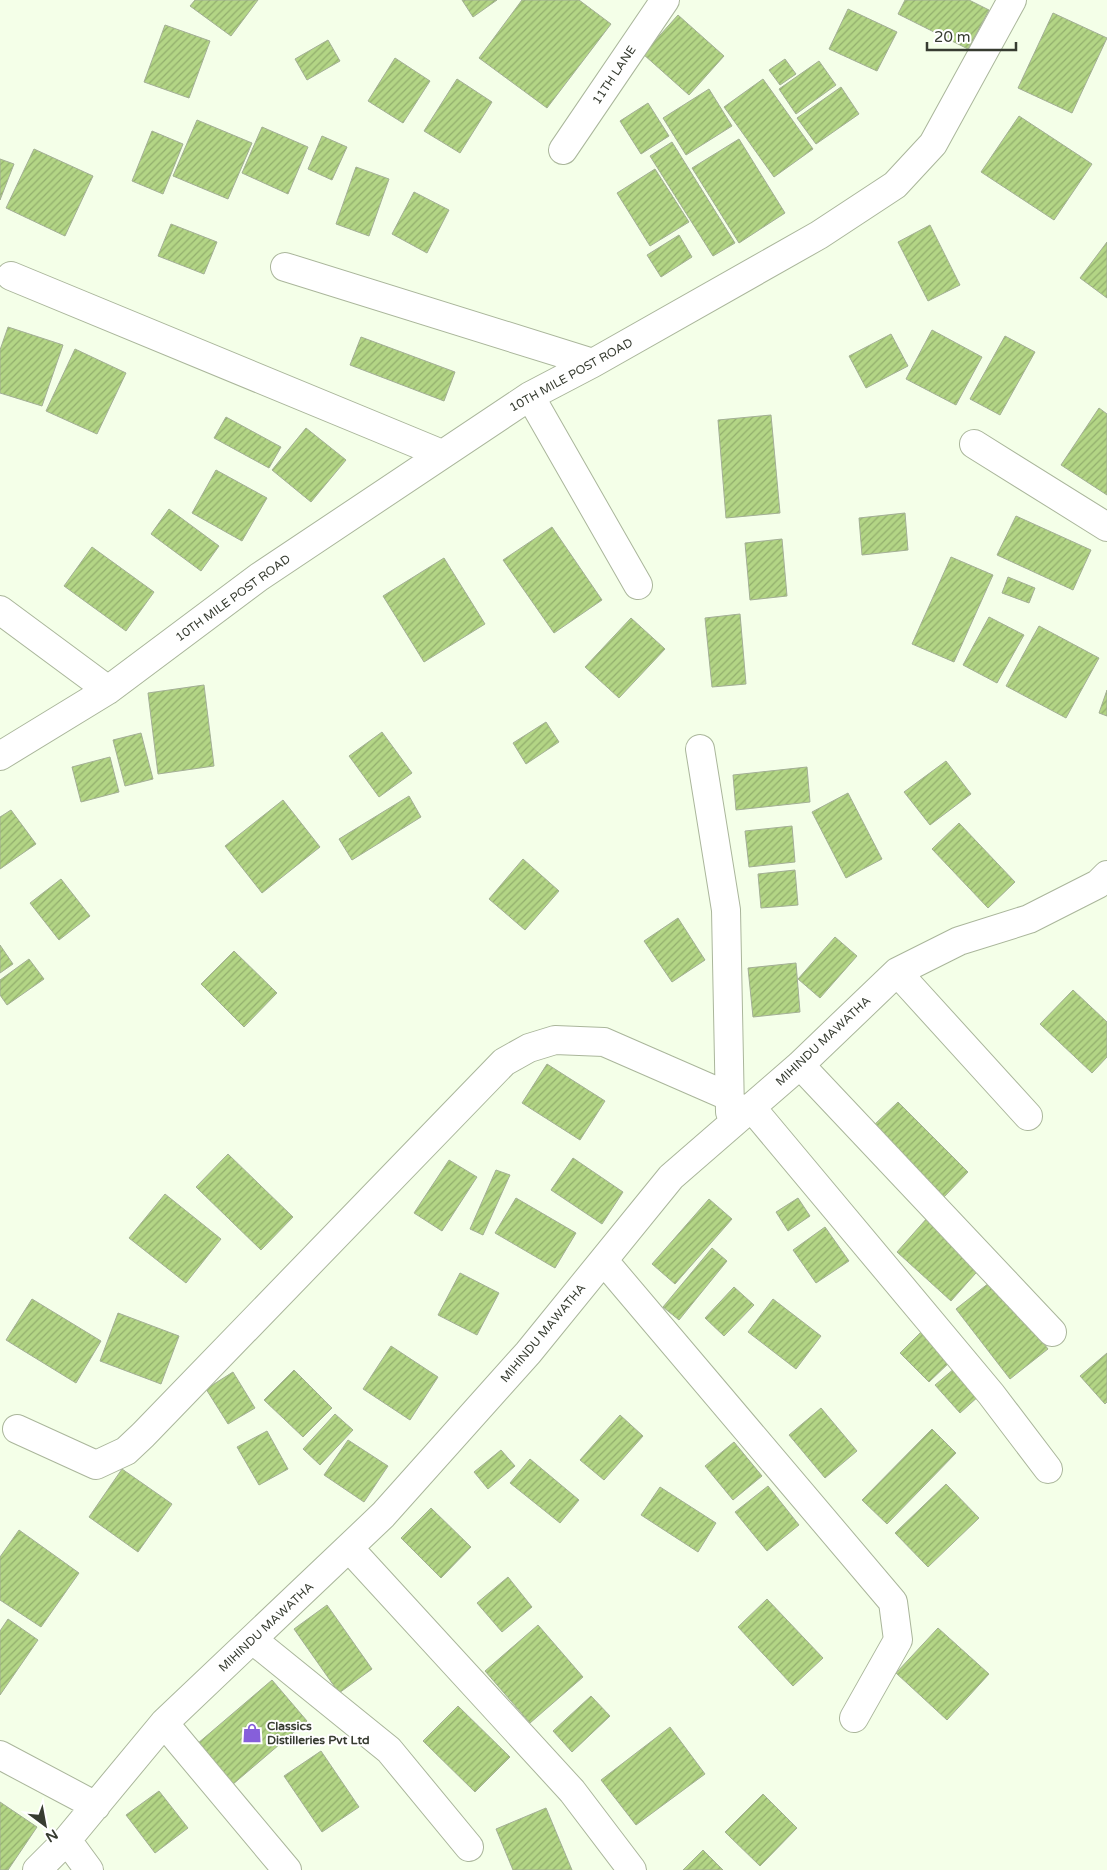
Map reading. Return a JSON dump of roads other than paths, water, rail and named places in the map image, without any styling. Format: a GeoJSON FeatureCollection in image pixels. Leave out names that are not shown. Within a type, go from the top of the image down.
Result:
{"type":"FeatureCollection","features":[{"type":"Feature","properties":{"kind":"street","name":"11TH LANE"},"geometry":{"type":"LineString","coordinates":[[563,150],[665,0]]}},
{"type":"Feature","properties":{"kind":"street","name":"10TH MILE POST ROAD"},"geometry":{"type":"LineString","coordinates":[[0,756],[108,690],[259,577],[530,396],[593,363],[819,236],[895,185],[933,144],[1012,0]]}},
{"type":"Feature","properties":{"kind":"street"},"geometry":{"type":"LineString","coordinates":[[285,267],[593,363]]}},
{"type":"Feature","properties":{"kind":"street"},"geometry":{"type":"LineString","coordinates":[[11,276],[442,454]]}},
{"type":"Feature","properties":{"kind":"street"},"geometry":{"type":"LineString","coordinates":[[530,396],[638,586]]}},
{"type":"Feature","properties":{"kind":"street"},"geometry":{"type":"LineString","coordinates":[[974,444],[1107,527]]}},
{"type":"Feature","properties":{"kind":"street"},"geometry":{"type":"LineString","coordinates":[[0,610],[108,690]]}},
{"type":"Feature","properties":{"kind":"street"},"geometry":{"type":"LineString","coordinates":[[700,748],[726,910],[740,1102]]}},
{"type":"Feature","properties":{"kind":"street","name":"MIHINDU MAWATHA"},"geometry":{"type":"LineString","coordinates":[[37,1870],[67,1840],[164,1723],[390,1507],[528,1353],[671,1177],[729,1125],[740,1102],[800,1065],[897,972],[959,941],[1029,919],[1098,884],[1107,875]]}},
{"type":"Feature","properties":{"kind":"street"},"geometry":{"type":"LineString","coordinates":[[897,972],[1028,1116]]}},
{"type":"Feature","properties":{"kind":"street"},"geometry":{"type":"LineString","coordinates":[[17,1429],[96,1465],[126,1450],[143,1435],[504,1062],[529,1048],[555,1040],[604,1042],[740,1102],[984,1386],[1048,1469]]}},
{"type":"Feature","properties":{"kind":"street"},"geometry":{"type":"LineString","coordinates":[[800,1065],[1052,1332]]}},
{"type":"Feature","properties":{"kind":"street"},"geometry":{"type":"LineString","coordinates":[[604,1261],[893,1602],[898,1640],[854,1718]]}},
{"type":"Feature","properties":{"kind":"street"},"geometry":{"type":"LineString","coordinates":[[349,1548],[572,1792],[632,1870]]}},
{"type":"Feature","properties":{"kind":"street"},"geometry":{"type":"LineString","coordinates":[[253,1640],[389,1750],[469,1847]]}},
{"type":"Feature","properties":{"kind":"street"},"geometry":{"type":"LineString","coordinates":[[164,1723],[287,1870]]}},
{"type":"Feature","properties":{"kind":"street"},"geometry":{"type":"LineString","coordinates":[[0,1755],[96,1806]]}},
{"type":"Feature","properties":{"kind":"street"},"geometry":{"type":"LineString","coordinates":[[67,1840],[89,1870]]}},
{"type":"Feature","properties":{"kind":"place","name":"Classics Distilleries Pvt Ltd"},"geometry":{"type":"Point","coordinates":[252,1733]}}]}
